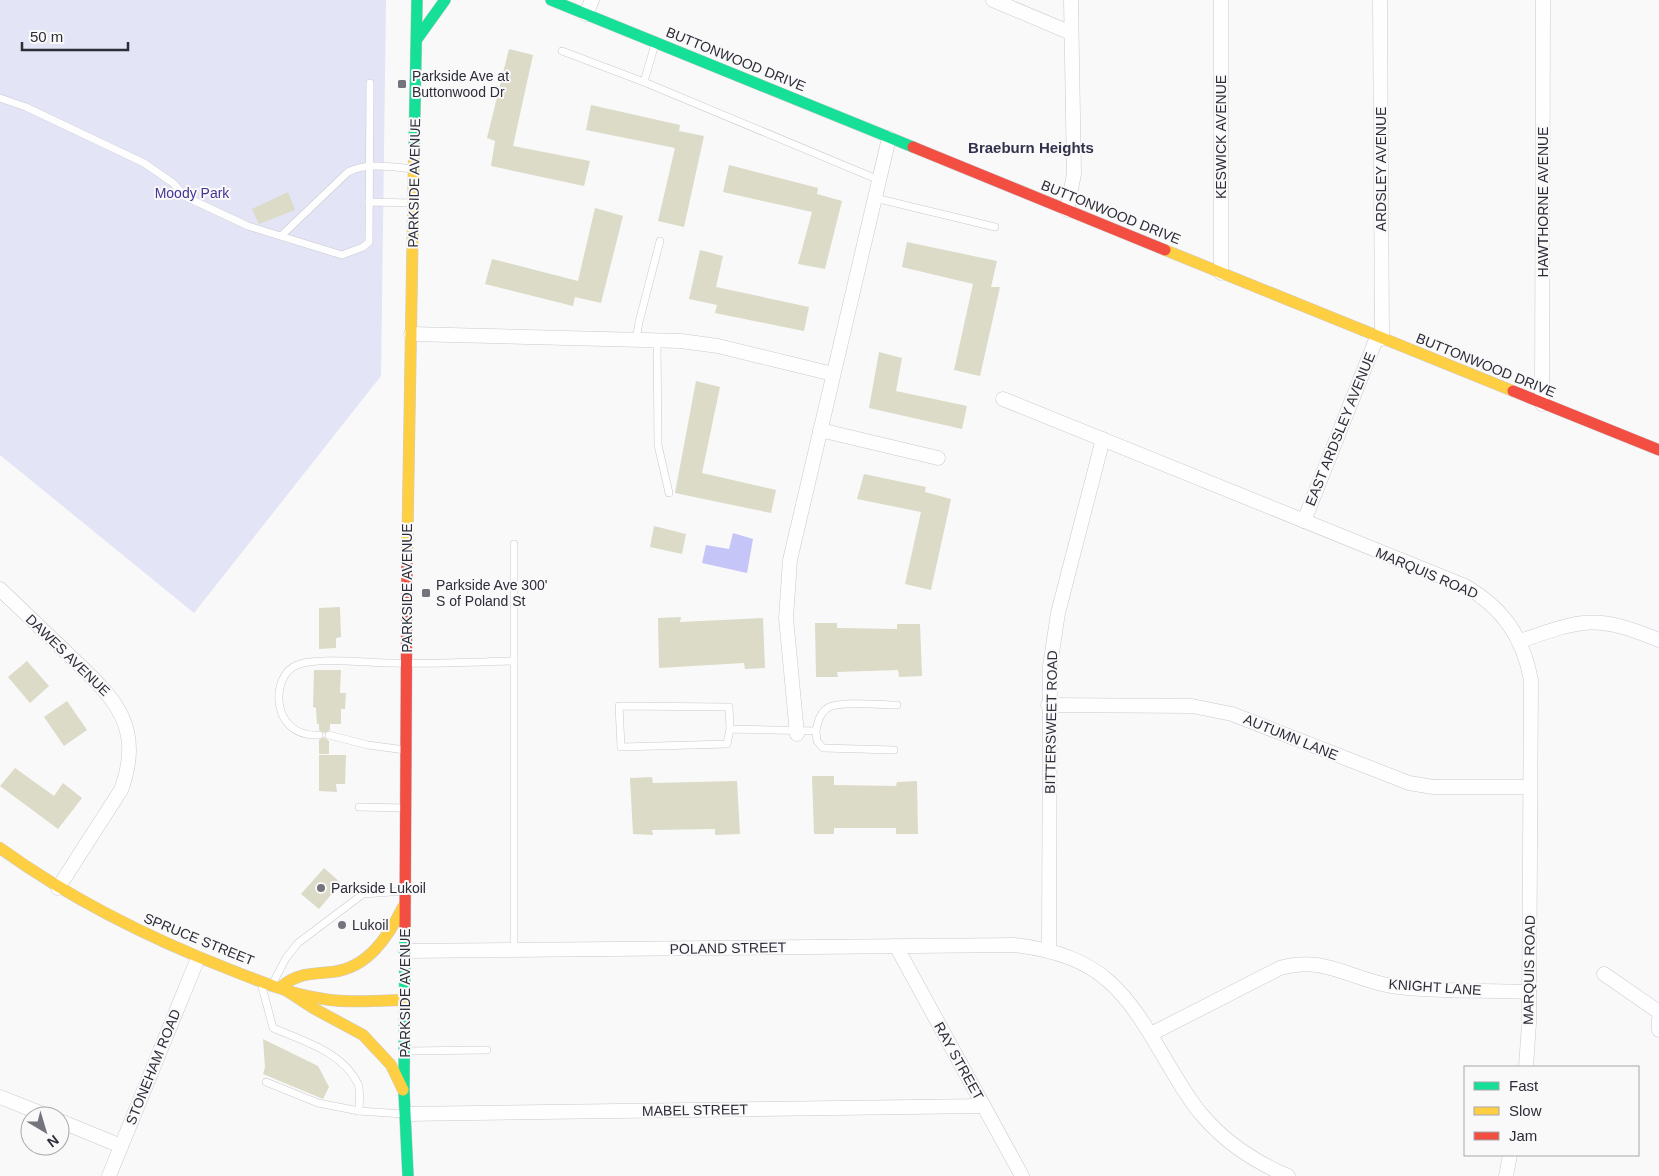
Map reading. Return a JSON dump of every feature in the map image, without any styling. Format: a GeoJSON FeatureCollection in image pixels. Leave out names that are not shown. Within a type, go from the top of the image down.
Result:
{"type":"FeatureCollection","features":[{"type":"Feature","properties":{"kind":"street","name":"PARKSIDE AVENUE"},"geometry":{"type":"LineString","coordinates":[[408,1176],[404,1092],[406,751],[417,0]]}},
{"type":"Feature","properties":{"kind":"street"},"geometry":{"type":"LineString","coordinates":[[416,38],[445,0]]}},
{"type":"Feature","properties":{"kind":"street","name":"BUTTONWOOD DRIVE"},"geometry":{"type":"LineString","coordinates":[[551,0],[1379,338],[1659,450]]}},
{"type":"Feature","properties":{"kind":"street"},"geometry":{"type":"LineString","coordinates":[[586,14],[592,0]]}},
{"type":"Feature","properties":{"kind":"street"},"geometry":{"type":"LineString","coordinates":[[993,0],[1071,33]]}},
{"type":"Feature","properties":{"kind":"street"},"geometry":{"type":"LineString","coordinates":[[1068,210],[1074,174],[1071,0]]}},
{"type":"Feature","properties":{"kind":"street","name":"KESWICK AVENUE"},"geometry":{"type":"LineString","coordinates":[[1221,0],[1221,273]]}},
{"type":"Feature","properties":{"kind":"street","name":"ARDSLEY AVENUE"},"geometry":{"type":"LineString","coordinates":[[1379,338],[1380,0]]}},
{"type":"Feature","properties":{"kind":"street","name":"HAWTHORNE AVENUE"},"geometry":{"type":"LineString","coordinates":[[1542,404],[1543,0]]}},
{"type":"Feature","properties":{"kind":"street"},"geometry":{"type":"LineString","coordinates":[[797,732],[786,618],[786,589],[790,560],[889,138]]}},
{"type":"Feature","properties":{"kind":"street"},"geometry":{"type":"LineString","coordinates":[[411,334],[657,340],[718,346],[833,374]]}},
{"type":"Feature","properties":{"kind":"street","name":"EAST ARDSLEY AVENUE"},"geometry":{"type":"LineString","coordinates":[[1304,521],[1379,338]]}},
{"type":"Feature","properties":{"kind":"street","name":"MARQUIS ROAD"},"geometry":{"type":"LineString","coordinates":[[1003,399],[1474,591],[1497,608],[1510,623],[1527,658],[1531,680],[1529,992],[1526,1066]]}},
{"type":"Feature","properties":{"kind":"street"},"geometry":{"type":"LineString","coordinates":[[820,430],[938,458]]}},
{"type":"Feature","properties":{"kind":"street","name":"BITTERSWEET ROAD"},"geometry":{"type":"LineString","coordinates":[[1049,950],[1048,705],[1050,666],[1054,633],[1103,439]]}},
{"type":"Feature","properties":{"kind":"street","name":"DAWES AVENUE"},"geometry":{"type":"LineString","coordinates":[[0,589],[106,691],[121,712],[129,737],[129,763],[121,790],[58,888]]}},
{"type":"Feature","properties":{"kind":"street"},"geometry":{"type":"LineString","coordinates":[[1520,641],[1566,624],[1587,621],[1607,622],[1626,626],[1659,640]]}},
{"type":"Feature","properties":{"kind":"street","name":"AUTUMN LANE"},"geometry":{"type":"LineString","coordinates":[[1048,705],[1192,706],[1212,709],[1232,714],[1409,783],[1433,787],[1530,787]]}},
{"type":"Feature","properties":{"kind":"street","name":"SPRUCE STREET"},"geometry":{"type":"LineString","coordinates":[[0,848],[58,888],[116,921],[198,958],[277,986],[329,1000],[405,1000]]}},
{"type":"Feature","properties":{"kind":"street"},"geometry":{"type":"LineString","coordinates":[[404,1092],[391,1066],[381,1052],[363,1036],[308,1006],[277,986],[291,978],[308,973],[343,970],[363,960],[380,946],[394,927],[406,896]]}},
{"type":"Feature","properties":{"kind":"street","name":"POLAND STREET"},"geometry":{"type":"LineString","coordinates":[[405,951],[1015,945],[1049,950],[1084,964],[1102,976],[1135,1008],[1186,1095],[1202,1116],[1223,1137],[1244,1153],[1288,1176]]}},
{"type":"Feature","properties":{"kind":"street","name":"RAY STREET"},"geometry":{"type":"LineString","coordinates":[[896,946],[1022,1176]]}},
{"type":"Feature","properties":{"kind":"street","name":"STONEHAM ROAD"},"geometry":{"type":"LineString","coordinates":[[109,1176],[198,958]]}},
{"type":"Feature","properties":{"kind":"street","name":"KNIGHT LANE"},"geometry":{"type":"LineString","coordinates":[[1150,1034],[1280,968],[1294,964],[1324,965],[1371,982],[1398,987],[1529,992]]}},
{"type":"Feature","properties":{"kind":"street"},"geometry":{"type":"LineString","coordinates":[[1604,974],[1659,1012]]}},
{"type":"Feature","properties":{"kind":"street"},"geometry":{"type":"LineString","coordinates":[[1659,1019],[1659,1030]]}},
{"type":"Feature","properties":{"kind":"street"},"geometry":{"type":"LineString","coordinates":[[0,1097],[23,1106]]}},
{"type":"Feature","properties":{"kind":"street","name":"MABEL STREET"},"geometry":{"type":"LineString","coordinates":[[406,1114],[984,1106]]}},
{"type":"Feature","properties":{"kind":"street"},"geometry":{"type":"LineString","coordinates":[[70,1125],[121,1146]]}},
{"type":"Feature","properties":{"kind":"street"},"geometry":{"type":"LineString","coordinates":[[1506,1176],[1510,1156]]}},
{"type":"Feature","properties":{"kind":"lane"},"geometry":{"type":"LineString","coordinates":[[644,82],[656,43]]}},
{"type":"Feature","properties":{"kind":"lane"},"geometry":{"type":"LineString","coordinates":[[562,51],[644,82],[879,180]]}},
{"type":"Feature","properties":{"kind":"lane"},"geometry":{"type":"LineString","coordinates":[[0,98],[26,107],[144,163],[173,183],[186,198],[248,226],[342,255],[350,254],[369,242],[370,83]]}},
{"type":"Feature","properties":{"kind":"lane"},"geometry":{"type":"LineString","coordinates":[[282,236],[348,172],[358,167],[369,165],[414,169]]}},
{"type":"Feature","properties":{"kind":"lane"},"geometry":{"type":"LineString","coordinates":[[874,198],[995,227]]}},
{"type":"Feature","properties":{"kind":"lane"},"geometry":{"type":"LineString","coordinates":[[369,202],[413,203]]}},
{"type":"Feature","properties":{"kind":"lane"},"geometry":{"type":"LineString","coordinates":[[636,340],[660,241]]}},
{"type":"Feature","properties":{"kind":"lane"},"geometry":{"type":"LineString","coordinates":[[657,340],[658,445],[669,493]]}},
{"type":"Feature","properties":{"kind":"lane"},"geometry":{"type":"LineString","coordinates":[[514,544],[514,950]]}},
{"type":"Feature","properties":{"kind":"lane"},"geometry":{"type":"LineString","coordinates":[[319,735],[309,736],[296,732],[288,726],[282,716],[278,702],[284,677],[295,665],[312,662],[514,661]]}},
{"type":"Feature","properties":{"kind":"lane"},"geometry":{"type":"LineString","coordinates":[[894,750],[823,748],[817,741],[816,731],[819,717],[827,708],[838,705],[897,705]]}},
{"type":"Feature","properties":{"kind":"lane"},"geometry":{"type":"LineString","coordinates":[[619,706],[730,707],[730,729],[727,744],[620,747],[619,706]]}},
{"type":"Feature","properties":{"kind":"lane"},"geometry":{"type":"LineString","coordinates":[[730,729],[816,731]]}},
{"type":"Feature","properties":{"kind":"lane"},"geometry":{"type":"LineString","coordinates":[[329,735],[406,751]]}},
{"type":"Feature","properties":{"kind":"lane"},"geometry":{"type":"LineString","coordinates":[[359,807],[406,808]]}},
{"type":"Feature","properties":{"kind":"lane"},"geometry":{"type":"LineString","coordinates":[[277,986],[286,958],[298,944],[363,894],[406,896]]}},
{"type":"Feature","properties":{"kind":"lane"},"geometry":{"type":"LineString","coordinates":[[260,980],[273,1028],[330,1053],[347,1068],[359,1086],[360,1111]]}},
{"type":"Feature","properties":{"kind":"lane"},"geometry":{"type":"LineString","coordinates":[[405,1052],[486,1050]]}},
{"type":"Feature","properties":{"kind":"lane"},"geometry":{"type":"LineString","coordinates":[[266,1082],[318,1103],[360,1111],[406,1114]]}},
{"type":"Feature","properties":{"kind":"green space","name":"Moody Park"},"geometry":{"type":"Polygon","coordinates":[[[0,0],[386,0],[381,376],[194,613],[0,455],[0,0]]]}},
{"type":"Feature","properties":{"kind":"water"},"geometry":{"type":"Polygon","coordinates":[[[733,533],[753,539],[747,573],[702,563],[706,545],[729,549],[733,533]]]}},
{"type":"Feature","properties":{"kind":"building"},"geometry":{"type":"Polygon","coordinates":[[[509,49],[533,55],[513,146],[590,161],[584,186],[491,166],[495,141],[487,138],[509,49]]]}},
{"type":"Feature","properties":{"kind":"building"},"geometry":{"type":"Polygon","coordinates":[[[591,105],[680,125],[679,131],[704,136],[684,227],[658,221],[675,148],[586,130],[591,105]]]}},
{"type":"Feature","properties":{"kind":"building"},"geometry":{"type":"Polygon","coordinates":[[[729,165],[818,188],[817,194],[842,201],[825,269],[798,264],[812,212],[723,192],[729,165]]]}},
{"type":"Feature","properties":{"kind":"building"},"geometry":{"type":"Polygon","coordinates":[[[288,192],[295,210],[259,224],[252,209],[288,192]]]}},
{"type":"Feature","properties":{"kind":"building"},"geometry":{"type":"Polygon","coordinates":[[[595,208],[623,216],[601,303],[575,297],[573,306],[485,284],[492,259],[578,281],[595,208]]]}},
{"type":"Feature","properties":{"kind":"building"},"geometry":{"type":"Polygon","coordinates":[[[907,242],[997,261],[991,287],[1000,287],[980,376],[954,370],[973,284],[902,267],[907,242]]]}},
{"type":"Feature","properties":{"kind":"building"},"geometry":{"type":"Polygon","coordinates":[[[700,250],[723,256],[716,287],[809,307],[804,331],[715,313],[717,305],[689,299],[700,250]]]}},
{"type":"Feature","properties":{"kind":"building"},"geometry":{"type":"Polygon","coordinates":[[[879,352],[902,358],[896,391],[967,406],[962,429],[869,408],[879,352]]]}},
{"type":"Feature","properties":{"kind":"building"},"geometry":{"type":"Polygon","coordinates":[[[696,381],[720,387],[702,473],[776,490],[771,513],[675,493],[696,381]]]}},
{"type":"Feature","properties":{"kind":"building"},"geometry":{"type":"Polygon","coordinates":[[[864,474],[926,487],[925,492],[951,499],[931,590],[905,584],[921,512],[857,499],[864,474]]]}},
{"type":"Feature","properties":{"kind":"building"},"geometry":{"type":"Polygon","coordinates":[[[654,526],[686,534],[682,554],[650,547],[654,526]]]}},
{"type":"Feature","properties":{"kind":"building"},"geometry":{"type":"Polygon","coordinates":[[[340,607],[341,637],[336,638],[336,648],[319,649],[319,608],[340,607]]]}},
{"type":"Feature","properties":{"kind":"building"},"geometry":{"type":"Polygon","coordinates":[[[681,617],[680,622],[763,618],[765,668],[745,669],[744,663],[659,668],[658,618],[681,617]]]}},
{"type":"Feature","properties":{"kind":"building"},"geometry":{"type":"Polygon","coordinates":[[[815,623],[837,623],[837,628],[897,629],[897,624],[920,624],[922,676],[899,677],[898,670],[837,672],[838,677],[816,677],[815,623]]]}},
{"type":"Feature","properties":{"kind":"building"},"geometry":{"type":"Polygon","coordinates":[[[27,661],[49,686],[30,703],[8,677],[27,661]]]}},
{"type":"Feature","properties":{"kind":"building"},"geometry":{"type":"Polygon","coordinates":[[[314,670],[341,670],[340,693],[346,693],[345,709],[341,709],[341,724],[330,724],[330,730],[324,733],[319,730],[316,708],[313,707],[314,670]]]}},
{"type":"Feature","properties":{"kind":"building"},"geometry":{"type":"Polygon","coordinates":[[[67,701],[87,730],[64,746],[44,717],[67,701]]]}},
{"type":"Feature","properties":{"kind":"building"},"geometry":{"type":"Polygon","coordinates":[[[324,737],[329,741],[329,754],[319,754],[319,740],[324,737]]]}},
{"type":"Feature","properties":{"kind":"building"},"geometry":{"type":"Polygon","coordinates":[[[319,755],[346,755],[345,784],[336,784],[337,792],[319,791],[319,755]]]}},
{"type":"Feature","properties":{"kind":"building"},"geometry":{"type":"Polygon","coordinates":[[[15,768],[54,796],[63,783],[82,798],[58,829],[0,786],[15,768]]]}},
{"type":"Feature","properties":{"kind":"building"},"geometry":{"type":"Polygon","coordinates":[[[812,776],[834,776],[834,785],[896,786],[897,782],[917,781],[918,834],[896,834],[896,828],[834,828],[834,834],[814,834],[812,776]]]}},
{"type":"Feature","properties":{"kind":"building"},"geometry":{"type":"Polygon","coordinates":[[[652,777],[653,783],[737,781],[740,834],[715,835],[715,829],[652,830],[653,835],[633,834],[630,778],[652,777]]]}},
{"type":"Feature","properties":{"kind":"building","name":"Parkside Lukoil"},"geometry":{"type":"Polygon","coordinates":[[[324,868],[341,883],[319,909],[301,894],[324,868]]]}},
{"type":"Feature","properties":{"kind":"building"},"geometry":{"type":"Polygon","coordinates":[[[263,1039],[318,1066],[329,1087],[323,1099],[263,1074],[265,1067],[263,1039]]]}},
{"type":"Feature","properties":{"kind":"traffic: fast"},"geometry":{"type":"LineString","coordinates":[[414,155],[417,0]]}},
{"type":"Feature","properties":{"kind":"traffic: fast"},"geometry":{"type":"LineString","coordinates":[[417,39],[445,0]]}},
{"type":"Feature","properties":{"kind":"traffic: fast"},"geometry":{"type":"LineString","coordinates":[[551,0],[913,147]]}},
{"type":"Feature","properties":{"kind":"traffic: fast"},"geometry":{"type":"LineString","coordinates":[[405,930],[404,1092],[408,1176]]}},
{"type":"Feature","properties":{"kind":"traffic: slow"},"geometry":{"type":"LineString","coordinates":[[407,564],[414,155]]}},
{"type":"Feature","properties":{"kind":"traffic: slow"},"geometry":{"type":"LineString","coordinates":[[1165,250],[1513,391]]}},
{"type":"Feature","properties":{"kind":"traffic: slow"},"geometry":{"type":"LineString","coordinates":[[0,848],[83,901],[141,931],[200,958],[263,982],[296,993],[329,1000],[405,1000]]}},
{"type":"Feature","properties":{"kind":"traffic: slow"},"geometry":{"type":"LineString","coordinates":[[403,907],[391,929],[366,958],[345,969],[311,974],[293,979],[281,987],[313,1008],[363,1035],[391,1065],[403,1090]]}},
{"type":"Feature","properties":{"kind":"traffic: jam"},"geometry":{"type":"LineString","coordinates":[[913,147],[1165,250]]}},
{"type":"Feature","properties":{"kind":"traffic: jam"},"geometry":{"type":"LineString","coordinates":[[1513,391],[1659,450]]}},
{"type":"Feature","properties":{"kind":"traffic: jam"},"geometry":{"type":"LineString","coordinates":[[405,930],[407,564]]}},
{"type":"Feature","properties":{"kind":"place","name":"Parkside Ave at Buttonwood Dr"},"geometry":{"type":"Point","coordinates":[402,84]}},
{"type":"Feature","properties":{"kind":"place","name":"Parkside Ave 300' S of Poland St"},"geometry":{"type":"Point","coordinates":[426,593]}},
{"type":"Feature","properties":{"kind":"place","name":"Parkside Lukoil"},"geometry":{"type":"Point","coordinates":[321,888]}},
{"type":"Feature","properties":{"kind":"place","name":"Lukoil"},"geometry":{"type":"Point","coordinates":[342,925]}},
{"type":"Feature","properties":{"kind":"district","name":"Braeburn Heights"},"geometry":{"type":"Point","coordinates":[1031,148]}}]}
